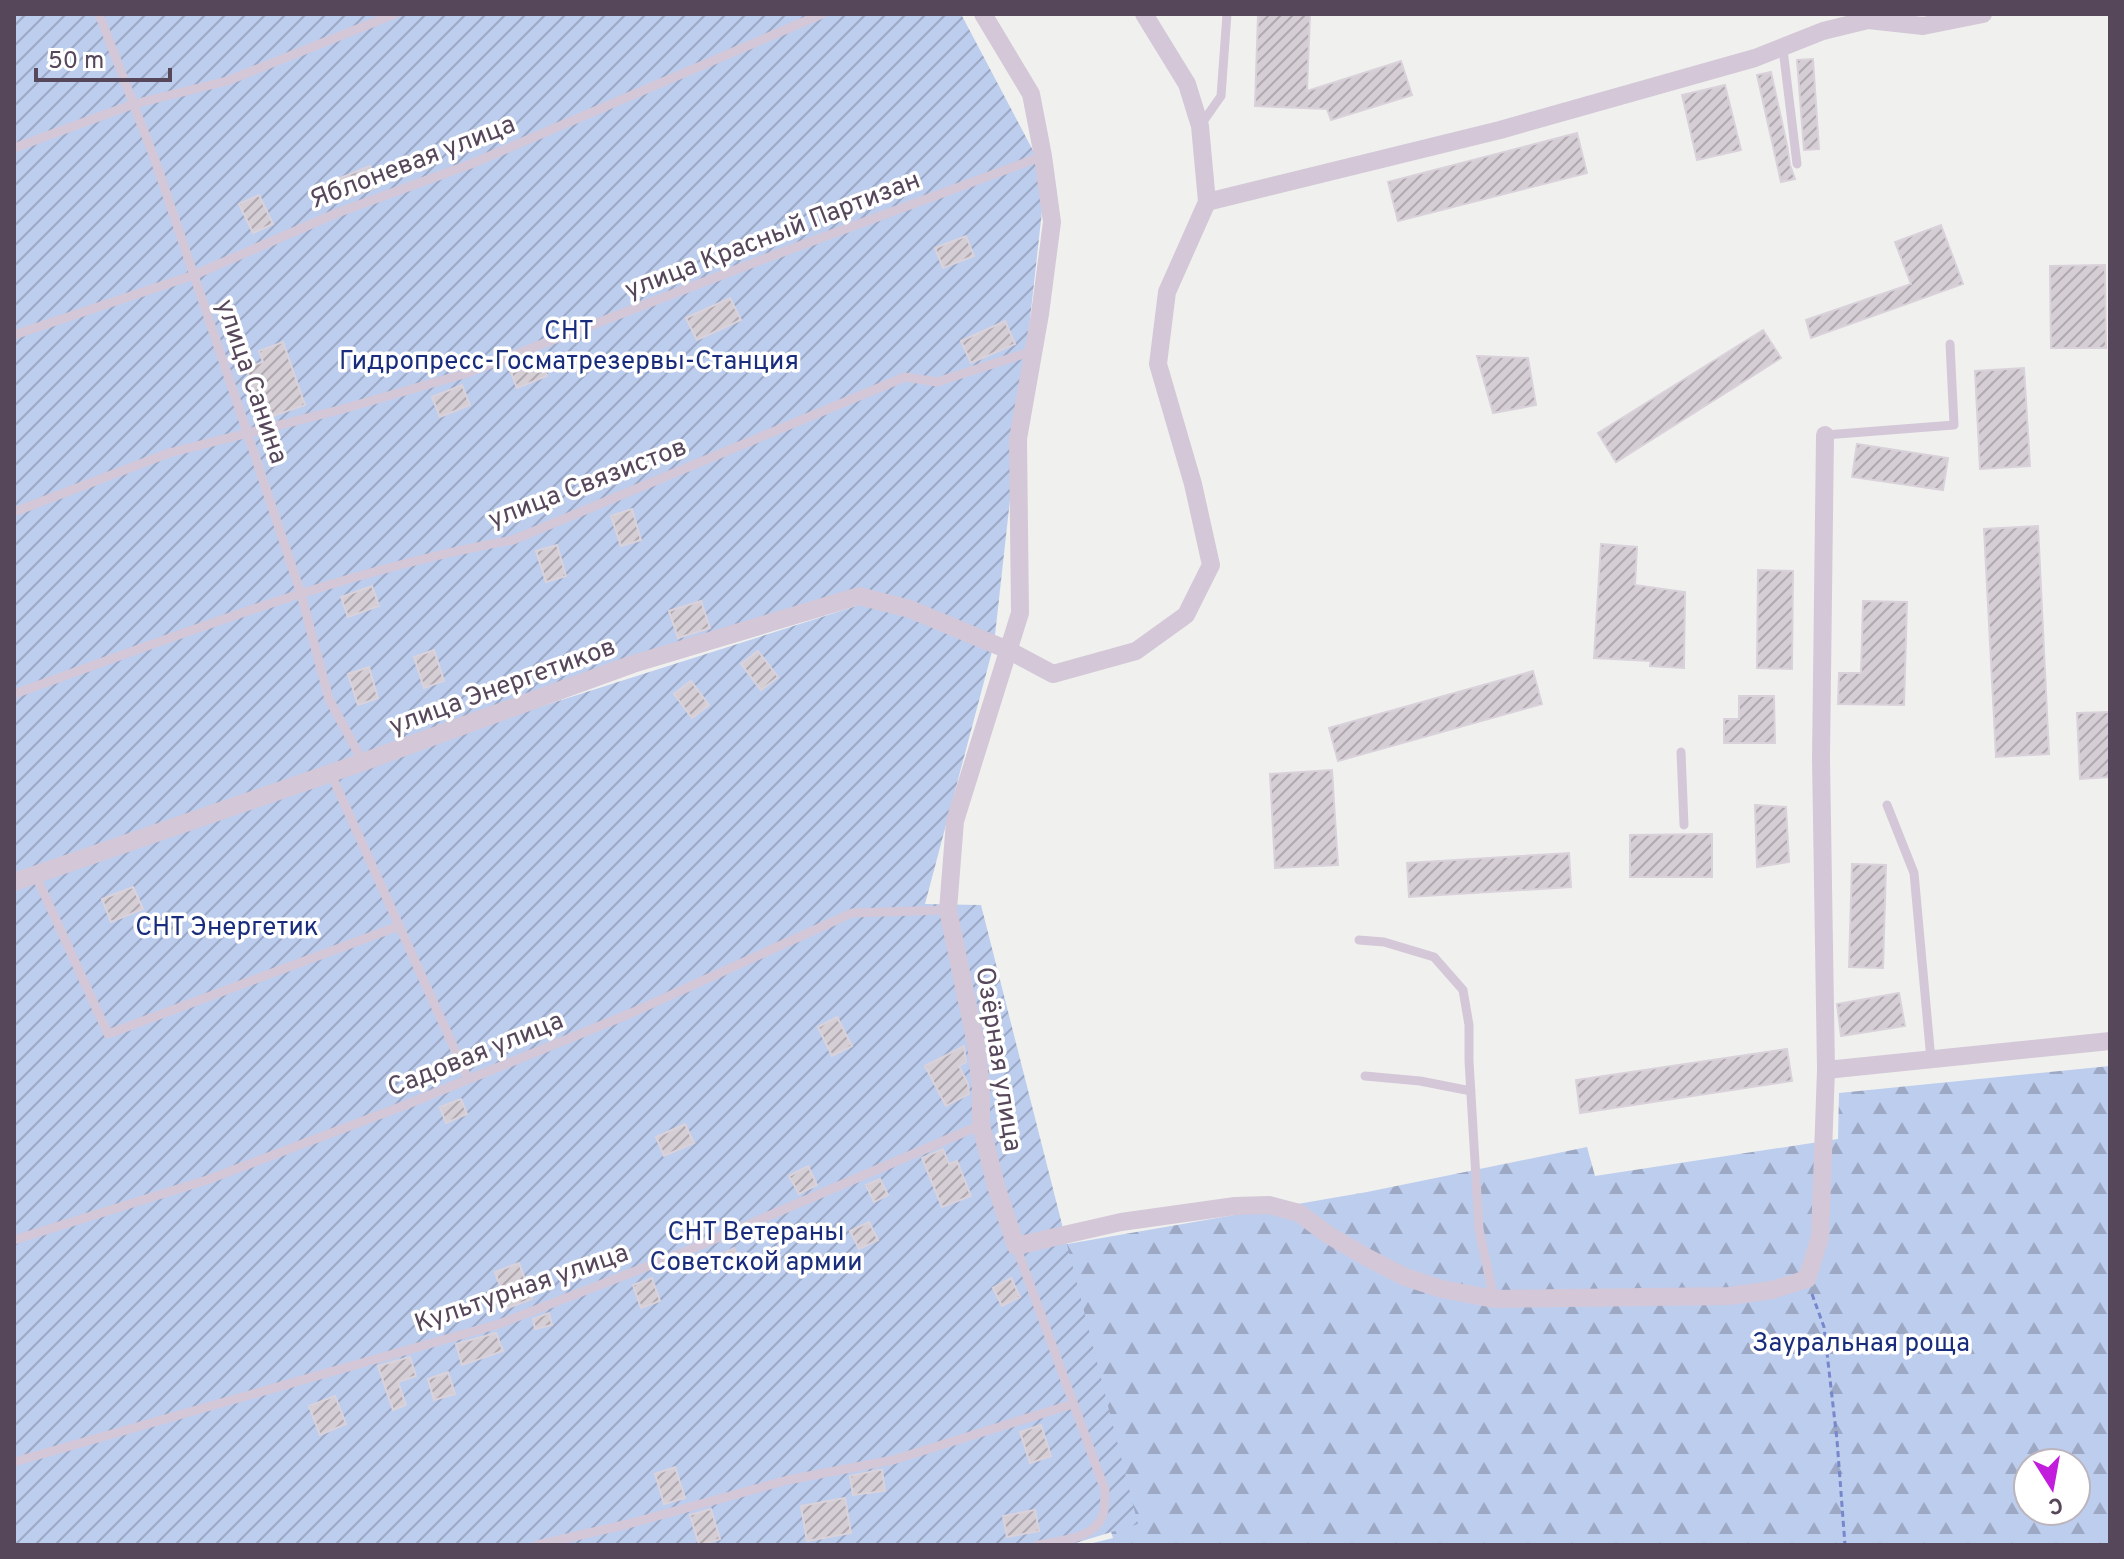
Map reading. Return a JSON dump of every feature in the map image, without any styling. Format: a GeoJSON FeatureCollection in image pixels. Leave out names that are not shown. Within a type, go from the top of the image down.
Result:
{"type":"FeatureCollection","features":[{"type":"Feature","properties":{"kind":"street","name":"Озёрная улица"},"geometry":{"type":"LineString","coordinates":[[983,14],[1031,94],[1052,222],[1018,439],[1020,613],[955,821],[948,910],[976,1044],[981,1125],[996,1186],[1016,1246]]}},
{"type":"Feature","properties":{"kind":"street"},"geometry":{"type":"LineString","coordinates":[[1144,14],[1187,84],[1200,126],[1207,202],[1500,130],[1783,49],[1823,31],[1868,20],[1923,26],[1983,14]]}},
{"type":"Feature","properties":{"kind":"street","name":"улица Энергетиков"},"geometry":{"type":"LineString","coordinates":[[14,882],[331,774],[633,664],[859,596],[910,609],[1008,650],[1053,674],[1136,651],[1186,615],[1211,565],[1193,484],[1158,364],[1167,292],[1207,202]]}},
{"type":"Feature","properties":{"kind":"street"},"geometry":{"type":"LineString","coordinates":[[1016,1246],[1121,1222],[1235,1206],[1269,1205],[1299,1213],[1337,1240],[1405,1277],[1442,1289],[1494,1299],[1729,1296],[1772,1290],[1807,1279],[1820,1237],[1826,1070],[1821,758],[1825,435]]}},
{"type":"Feature","properties":{"kind":"street"},"geometry":{"type":"LineString","coordinates":[[1826,1070],[2110,1041]]}},
{"type":"Feature","properties":{"kind":"lane","name":"улица Санина"},"geometry":{"type":"LineString","coordinates":[[99,14],[155,160],[247,432],[301,594],[329,699],[363,762]]}},
{"type":"Feature","properties":{"kind":"lane"},"geometry":{"type":"LineString","coordinates":[[14,148],[134,104],[227,81],[395,14]]}},
{"type":"Feature","properties":{"kind":"lane","name":"Яблоневая улица"},"geometry":{"type":"LineString","coordinates":[[14,335],[194,275],[337,213],[471,164],[822,14]]}},
{"type":"Feature","properties":{"kind":"lane"},"geometry":{"type":"LineString","coordinates":[[1200,126],[1221,96],[1227,14]]}},
{"type":"Feature","properties":{"kind":"lane"},"geometry":{"type":"LineString","coordinates":[[1783,49],[1797,164]]}},
{"type":"Feature","properties":{"kind":"lane","name":"улица Красный Партизан"},"geometry":{"type":"LineString","coordinates":[[14,512],[169,453],[343,409],[464,374],[1043,156]]}},
{"type":"Feature","properties":{"kind":"lane"},"geometry":{"type":"LineString","coordinates":[[1825,435],[1954,425],[1950,344]]}},
{"type":"Feature","properties":{"kind":"lane","name":"улица Связистов"},"geometry":{"type":"LineString","coordinates":[[14,694],[301,594],[460,549],[513,540],[905,377],[937,382],[1034,351]]}},
{"type":"Feature","properties":{"kind":"lane"},"geometry":{"type":"LineString","coordinates":[[1681,752],[1684,825]]}},
{"type":"Feature","properties":{"kind":"lane"},"geometry":{"type":"LineString","coordinates":[[331,774],[468,1079]]}},
{"type":"Feature","properties":{"kind":"lane"},"geometry":{"type":"LineString","coordinates":[[1887,805],[1914,873],[1931,1060]]}},
{"type":"Feature","properties":{"kind":"lane"},"geometry":{"type":"LineString","coordinates":[[36,876],[108,1034],[399,926]]}},
{"type":"Feature","properties":{"kind":"lane","name":"Садовая улица"},"geometry":{"type":"LineString","coordinates":[[14,1240],[207,1180],[468,1079],[629,1014],[852,913],[948,910]]}},
{"type":"Feature","properties":{"kind":"lane"},"geometry":{"type":"LineString","coordinates":[[1359,940],[1384,942],[1434,957],[1463,990],[1469,1025],[1479,1229],[1494,1299]]}},
{"type":"Feature","properties":{"kind":"lane"},"geometry":{"type":"LineString","coordinates":[[1365,1076],[1420,1081],[1471,1091]]}},
{"type":"Feature","properties":{"kind":"lane","name":"Культурная улица"},"geometry":{"type":"LineString","coordinates":[[14,1462],[499,1324],[682,1253],[981,1125]]}},
{"type":"Feature","properties":{"kind":"lane","name":"Озёрная улица"},"geometry":{"type":"LineString","coordinates":[[1016,1246],[1105,1490],[1103,1515],[1093,1530],[1038,1545]]}},
{"type":"Feature","properties":{"kind":"lane"},"geometry":{"type":"LineString","coordinates":[[537,1545],[628,1524],[788,1480],[893,1460],[1073,1404]]}},
{"type":"Feature","properties":{"kind":"path"},"geometry":{"type":"LineString","coordinates":[[1807,1279],[1824,1327],[1845,1545]]}},
{"type":"Feature","properties":{"kind":"green space"},"geometry":{"type":"Polygon","coordinates":[[[14,14],[961,14],[1046,175],[994,644],[925,904],[981,905],[1138,1524],[1069,1545],[14,1545],[14,14]],[[859,596],[426,743],[872,601],[859,596]]]}},
{"type":"Feature","properties":{"kind":"green space","name":"Зауральная роща"},"geometry":{"type":"Polygon","coordinates":[[[2110,1066],[2110,1545],[1085,1545],[1113,1538],[1021,1252],[1367,1192],[1587,1147],[1595,1176],[1838,1139],[1839,1093],[2110,1066]]]}},
{"type":"Feature","properties":{"kind":"building"},"geometry":{"type":"Polygon","coordinates":[[[1258,14],[1310,14],[1307,91],[1401,61],[1412,95],[1331,120],[1327,109],[1255,106],[1258,14]]]}},
{"type":"Feature","properties":{"kind":"building"},"geometry":{"type":"Polygon","coordinates":[[[1813,59],[1819,149],[1804,150],[1797,60],[1813,59]]]}},
{"type":"Feature","properties":{"kind":"building"},"geometry":{"type":"Polygon","coordinates":[[[1771,72],[1795,179],[1781,182],[1757,75],[1771,72]]]}},
{"type":"Feature","properties":{"kind":"building"},"geometry":{"type":"Polygon","coordinates":[[[1725,85],[1741,150],[1697,160],[1682,95],[1725,85]]]}},
{"type":"Feature","properties":{"kind":"building"},"geometry":{"type":"Polygon","coordinates":[[[1577,133],[1587,173],[1398,221],[1388,182],[1577,133]]]}},
{"type":"Feature","properties":{"kind":"building"},"geometry":{"type":"Polygon","coordinates":[[[370,166],[378,187],[347,198],[340,178],[370,166]]]}},
{"type":"Feature","properties":{"kind":"building"},"geometry":{"type":"Polygon","coordinates":[[[259,195],[273,224],[253,233],[239,204],[259,195]]]}},
{"type":"Feature","properties":{"kind":"building"},"geometry":{"type":"Polygon","coordinates":[[[1941,225],[1963,284],[1811,338],[1806,320],[1911,284],[1895,242],[1941,225]]]}},
{"type":"Feature","properties":{"kind":"building"},"geometry":{"type":"Polygon","coordinates":[[[966,236],[974,256],[943,268],[935,248],[966,236]]]}},
{"type":"Feature","properties":{"kind":"building"},"geometry":{"type":"Polygon","coordinates":[[[2105,265],[2106,348],[2051,348],[2050,266],[2105,265]]]}},
{"type":"Feature","properties":{"kind":"building"},"geometry":{"type":"Polygon","coordinates":[[[730,298],[741,320],[697,340],[686,318],[730,298]]]}},
{"type":"Feature","properties":{"kind":"building"},"geometry":{"type":"Polygon","coordinates":[[[1005,321],[1015,344],[971,363],[961,341],[1005,321]]]}},
{"type":"Feature","properties":{"kind":"building"},"geometry":{"type":"Polygon","coordinates":[[[1763,330],[1781,358],[1616,462],[1598,433],[1763,330]]]}},
{"type":"Feature","properties":{"kind":"building"},"geometry":{"type":"Polygon","coordinates":[[[283,342],[305,405],[264,419],[246,368],[263,362],[259,351],[283,342]]]}},
{"type":"Feature","properties":{"kind":"building"},"geometry":{"type":"Polygon","coordinates":[[[539,356],[547,376],[517,388],[509,367],[539,356]]]}},
{"type":"Feature","properties":{"kind":"building"},"geometry":{"type":"Polygon","coordinates":[[[1477,356],[1528,358],[1536,405],[1493,413],[1477,356]]]}},
{"type":"Feature","properties":{"kind":"building"},"geometry":{"type":"Polygon","coordinates":[[[2024,368],[2030,466],[1980,469],[1975,371],[2024,368]]]}},
{"type":"Feature","properties":{"kind":"building"},"geometry":{"type":"Polygon","coordinates":[[[462,385],[470,405],[440,417],[432,397],[462,385]]]}},
{"type":"Feature","properties":{"kind":"building"},"geometry":{"type":"Polygon","coordinates":[[[1857,444],[1948,458],[1943,490],[1852,477],[1857,444]]]}},
{"type":"Feature","properties":{"kind":"building"},"geometry":{"type":"Polygon","coordinates":[[[632,509],[641,540],[621,546],[611,516],[632,509]]]}},
{"type":"Feature","properties":{"kind":"building"},"geometry":{"type":"Polygon","coordinates":[[[2038,526],[2049,754],[1996,757],[1984,529],[2038,526]]]}},
{"type":"Feature","properties":{"kind":"building"},"geometry":{"type":"Polygon","coordinates":[[[1601,544],[1637,547],[1635,585],[1685,592],[1684,668],[1650,666],[1651,661],[1594,658],[1601,544]]]}},
{"type":"Feature","properties":{"kind":"building"},"geometry":{"type":"Polygon","coordinates":[[[557,545],[566,576],[546,582],[536,551],[557,545]]]}},
{"type":"Feature","properties":{"kind":"building"},"geometry":{"type":"Polygon","coordinates":[[[1758,570],[1793,571],[1792,669],[1757,668],[1758,570]]]}},
{"type":"Feature","properties":{"kind":"building"},"geometry":{"type":"Polygon","coordinates":[[[372,586],[379,606],[348,617],[341,597],[372,586]]]}},
{"type":"Feature","properties":{"kind":"building"},"geometry":{"type":"Polygon","coordinates":[[[701,601],[710,628],[678,638],[669,611],[701,601]]]}},
{"type":"Feature","properties":{"kind":"building"},"geometry":{"type":"Polygon","coordinates":[[[1863,601],[1907,602],[1904,705],[1838,704],[1839,673],[1861,673],[1863,601]]]}},
{"type":"Feature","properties":{"kind":"building"},"geometry":{"type":"Polygon","coordinates":[[[434,650],[444,681],[424,688],[414,657],[434,650]]]}},
{"type":"Feature","properties":{"kind":"building"},"geometry":{"type":"Polygon","coordinates":[[[758,651],[778,677],[761,690],[741,664],[758,651]]]}},
{"type":"Feature","properties":{"kind":"building"},"geometry":{"type":"Polygon","coordinates":[[[369,667],[378,698],[358,705],[348,674],[369,667]]]}},
{"type":"Feature","properties":{"kind":"building"},"geometry":{"type":"Polygon","coordinates":[[[1533,671],[1542,704],[1338,761],[1329,728],[1533,671]]]}},
{"type":"Feature","properties":{"kind":"building"},"geometry":{"type":"Polygon","coordinates":[[[691,681],[709,705],[692,718],[674,694],[691,681]]]}},
{"type":"Feature","properties":{"kind":"building"},"geometry":{"type":"Polygon","coordinates":[[[1739,696],[1774,696],[1775,743],[1724,743],[1724,719],[1739,719],[1739,696]]]}},
{"type":"Feature","properties":{"kind":"building"},"geometry":{"type":"Polygon","coordinates":[[[2110,712],[2110,777],[2080,779],[2077,713],[2110,712]]]}},
{"type":"Feature","properties":{"kind":"building"},"geometry":{"type":"Polygon","coordinates":[[[1332,770],[1338,865],[1275,868],[1270,774],[1332,770]]]}},
{"type":"Feature","properties":{"kind":"building"},"geometry":{"type":"Polygon","coordinates":[[[1755,805],[1786,807],[1789,862],[1757,867],[1755,805]]]}},
{"type":"Feature","properties":{"kind":"building"},"geometry":{"type":"Polygon","coordinates":[[[1712,834],[1712,877],[1630,877],[1630,835],[1712,834]]]}},
{"type":"Feature","properties":{"kind":"building"},"geometry":{"type":"Polygon","coordinates":[[[1569,853],[1571,887],[1409,897],[1407,863],[1569,853]]]}},
{"type":"Feature","properties":{"kind":"building"},"geometry":{"type":"Polygon","coordinates":[[[1852,864],[1886,865],[1883,968],[1849,967],[1852,864]]]}},
{"type":"Feature","properties":{"kind":"building"},"geometry":{"type":"Polygon","coordinates":[[[133,887],[143,909],[111,922],[102,899],[133,887]]]}},
{"type":"Feature","properties":{"kind":"building"},"geometry":{"type":"Polygon","coordinates":[[[1899,993],[1905,1026],[1841,1036],[1837,1004],[1899,993]]]}},
{"type":"Feature","properties":{"kind":"building"},"geometry":{"type":"Polygon","coordinates":[[[837,1017],[852,1046],[832,1056],[818,1027],[837,1017]]]}},
{"type":"Feature","properties":{"kind":"building"},"geometry":{"type":"Polygon","coordinates":[[[964,1046],[966,1062],[959,1066],[968,1084],[969,1094],[946,1106],[925,1066],[964,1046]]]}},
{"type":"Feature","properties":{"kind":"building"},"geometry":{"type":"Polygon","coordinates":[[[1787,1049],[1792,1081],[1580,1113],[1576,1080],[1787,1049]]]}},
{"type":"Feature","properties":{"kind":"building"},"geometry":{"type":"Polygon","coordinates":[[[461,1099],[467,1114],[446,1123],[440,1107],[461,1099]]]}},
{"type":"Feature","properties":{"kind":"building"},"geometry":{"type":"Polygon","coordinates":[[[685,1124],[694,1143],[664,1156],[656,1137],[685,1124]]]}},
{"type":"Feature","properties":{"kind":"building"},"geometry":{"type":"Polygon","coordinates":[[[943,1149],[949,1164],[957,1161],[971,1196],[942,1207],[922,1158],[943,1149]]]}},
{"type":"Feature","properties":{"kind":"building"},"geometry":{"type":"Polygon","coordinates":[[[808,1166],[817,1185],[799,1194],[789,1176],[808,1166]]]}},
{"type":"Feature","properties":{"kind":"building"},"geometry":{"type":"Polygon","coordinates":[[[880,1179],[888,1195],[874,1202],[866,1185],[880,1179]]]}},
{"type":"Feature","properties":{"kind":"building"},"geometry":{"type":"Polygon","coordinates":[[[869,1222],[878,1240],[859,1249],[850,1231],[869,1222]]]}},
{"type":"Feature","properties":{"kind":"building"},"geometry":{"type":"Polygon","coordinates":[[[734,1248],[742,1265],[728,1272],[720,1255],[734,1248]]]}},
{"type":"Feature","properties":{"kind":"building"},"geometry":{"type":"Polygon","coordinates":[[[519,1263],[532,1299],[508,1308],[495,1272],[519,1263]]]}},
{"type":"Feature","properties":{"kind":"building"},"geometry":{"type":"Polygon","coordinates":[[[652,1278],[660,1301],[641,1308],[633,1285],[652,1278]]]}},
{"type":"Feature","properties":{"kind":"building"},"geometry":{"type":"Polygon","coordinates":[[[1011,1278],[1020,1297],[1002,1306],[993,1288],[1011,1278]]]}},
{"type":"Feature","properties":{"kind":"building"},"geometry":{"type":"Polygon","coordinates":[[[549,1313],[552,1325],[535,1329],[533,1319],[549,1313]]]}},
{"type":"Feature","properties":{"kind":"building"},"geometry":{"type":"Polygon","coordinates":[[[496,1333],[503,1351],[462,1365],[456,1344],[496,1333]]]}},
{"type":"Feature","properties":{"kind":"building"},"geometry":{"type":"Polygon","coordinates":[[[410,1357],[416,1376],[398,1382],[406,1405],[393,1410],[378,1366],[410,1357]]]}},
{"type":"Feature","properties":{"kind":"building"},"geometry":{"type":"Polygon","coordinates":[[[448,1372],[455,1394],[434,1400],[428,1379],[448,1372]]]}},
{"type":"Feature","properties":{"kind":"building"},"geometry":{"type":"Polygon","coordinates":[[[335,1396],[346,1424],[320,1435],[309,1406],[335,1396]]]}},
{"type":"Feature","properties":{"kind":"building"},"geometry":{"type":"Polygon","coordinates":[[[1041,1425],[1051,1456],[1030,1463],[1020,1432],[1041,1425]]]}},
{"type":"Feature","properties":{"kind":"building"},"geometry":{"type":"Polygon","coordinates":[[[675,1467],[685,1498],[664,1504],[655,1474],[675,1467]]]}},
{"type":"Feature","properties":{"kind":"building"},"geometry":{"type":"Polygon","coordinates":[[[882,1470],[885,1491],[853,1495],[850,1476],[882,1470]]]}},
{"type":"Feature","properties":{"kind":"building"},"geometry":{"type":"Polygon","coordinates":[[[845,1498],[851,1533],[807,1541],[801,1506],[845,1498]]]}},
{"type":"Feature","properties":{"kind":"building"},"geometry":{"type":"Polygon","coordinates":[[[711,1509],[720,1539],[699,1545],[690,1515],[711,1509]]]}},
{"type":"Feature","properties":{"kind":"building"},"geometry":{"type":"Polygon","coordinates":[[[1035,1510],[1039,1531],[1007,1537],[1003,1516],[1035,1510]]]}},
{"type":"Feature","properties":{"kind":"park label","name":"СНТ Гидропресс-Госматрезервы-Станция"},"geometry":{"type":"Point","coordinates":[569,345]}},
{"type":"Feature","properties":{"kind":"park label","name":"СНТ Энергетик"},"geometry":{"type":"Point","coordinates":[227,926]}},
{"type":"Feature","properties":{"kind":"park label","name":"СНТ Ветераны Советской армии"},"geometry":{"type":"Point","coordinates":[756,1246]}}]}
